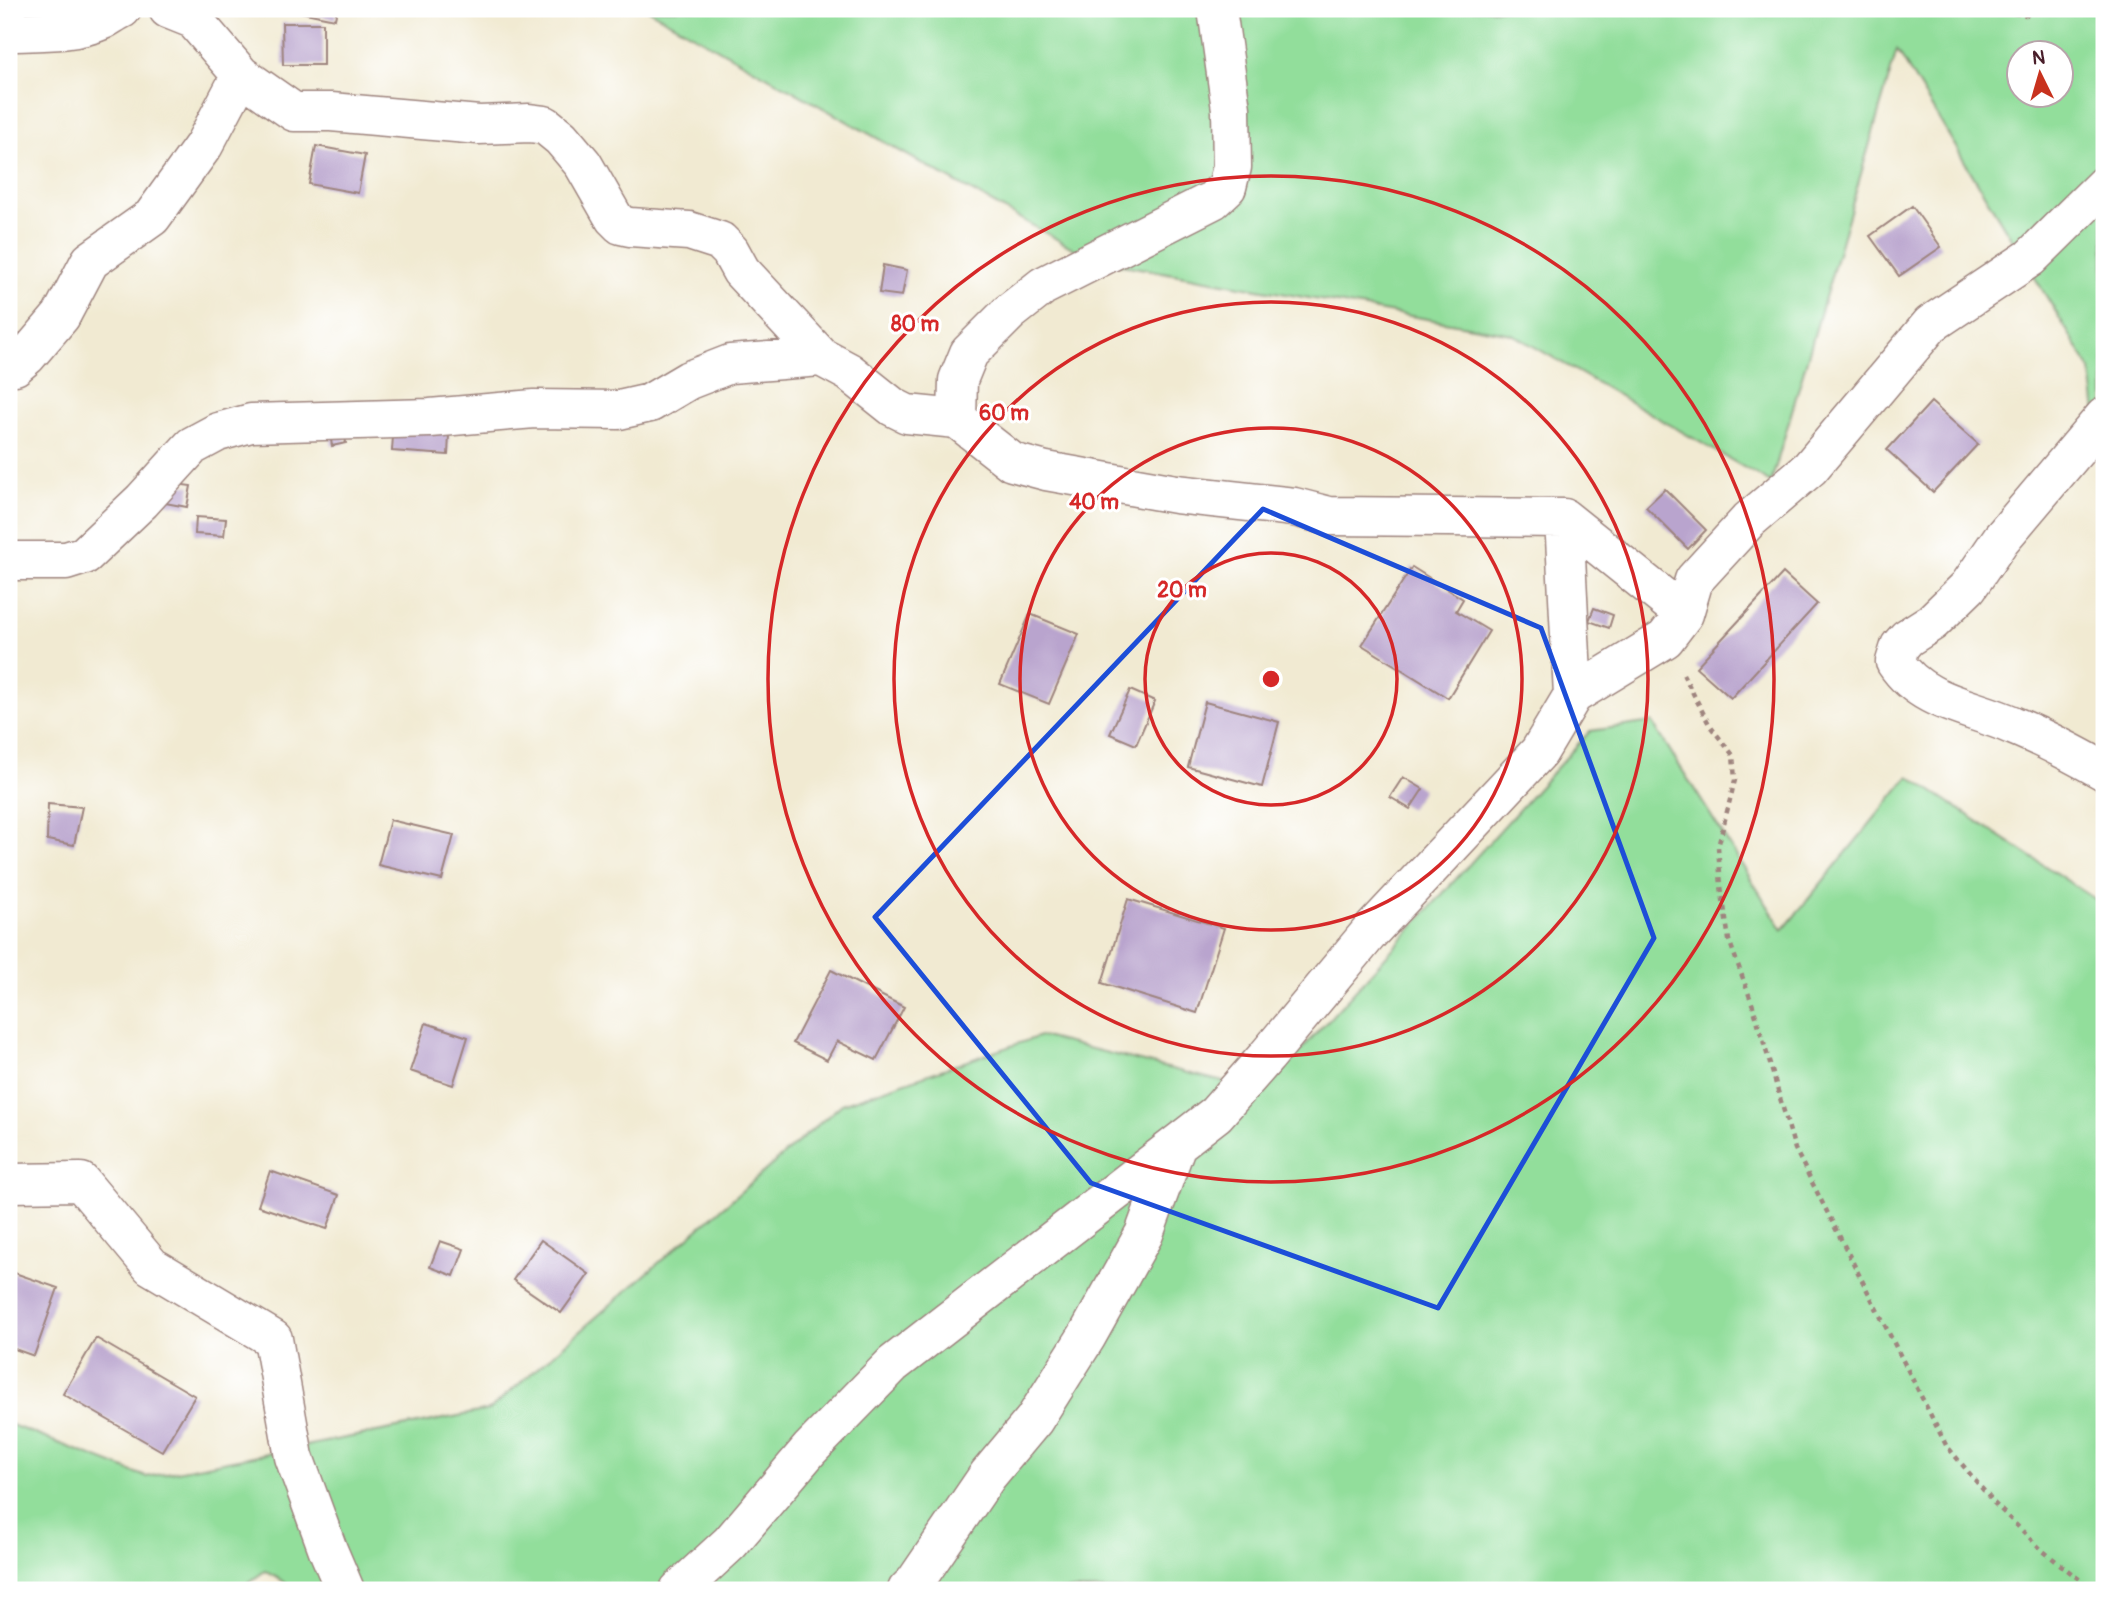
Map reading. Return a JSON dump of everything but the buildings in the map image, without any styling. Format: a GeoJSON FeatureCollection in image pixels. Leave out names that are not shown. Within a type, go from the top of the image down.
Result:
{"type":"FeatureCollection","features":[{"type":"Feature","properties":{"kind":"street"},"geometry":{"type":"LineString","coordinates":[[9,32],[83,26],[104,20],[122,9]]}},
{"type":"Feature","properties":{"kind":"street"},"geometry":{"type":"LineString","coordinates":[[168,9],[193,19],[241,75],[294,113],[331,112],[479,125],[529,122],[545,125],[561,138],[583,164],[614,218],[621,225],[630,228],[689,231],[720,240],[730,251],[741,271],[821,357],[849,372],[893,407],[907,414],[957,419],[1012,462],[1046,471],[1175,494],[1294,507],[1329,516],[1564,517],[1674,626]]}},
{"type":"Feature","properties":{"kind":"street"},"geometry":{"type":"LineString","coordinates":[[957,419],[958,380],[969,353],[1010,312],[1043,286],[1213,200],[1227,187],[1232,167],[1231,108],[1217,9]]}},
{"type":"Feature","properties":{"kind":"street"},"geometry":{"type":"LineString","coordinates":[[9,366],[15,366],[27,356],[61,316],[90,261],[152,217],[204,145],[241,75]]}},
{"type":"Feature","properties":{"kind":"street"},"geometry":{"type":"LineString","coordinates":[[679,1590],[730,1543],[810,1449],[893,1364],[1216,1114],[1268,1056],[1370,932],[1539,752],[1573,695],[1674,626],[1694,580],[1749,520],[1810,468],[1931,324],[2030,258],[2104,185]]}},
{"type":"Feature","properties":{"kind":"street"},"geometry":{"type":"LineString","coordinates":[[9,561],[66,561],[85,555],[142,501],[192,446],[218,432],[251,423],[430,418],[534,409],[619,410],[650,403],[689,380],[730,365],[821,357]]}},
{"type":"Feature","properties":{"kind":"street"},"geometry":{"type":"LineString","coordinates":[[2104,417],[2001,539],[1968,587],[1932,622],[1907,638],[1900,646],[1895,662],[1905,677],[1924,692],[2011,724],[2104,771]]}},
{"type":"Feature","properties":{"kind":"street"},"geometry":{"type":"LineString","coordinates":[[1564,517],[1573,695]]}},
{"type":"Feature","properties":{"kind":"street"},"geometry":{"type":"LineString","coordinates":[[907,1590],[988,1475],[1034,1420],[1087,1336],[1144,1234],[1177,1144]]}},
{"type":"Feature","properties":{"kind":"street"},"geometry":{"type":"LineString","coordinates":[[9,1183],[81,1182],[151,1266],[273,1339],[294,1457],[345,1590]]}},
{"type":"Feature","properties":{"kind":"path"},"geometry":{"type":"LineString","coordinates":[[1984,9],[2026,15],[2052,9]]}},
{"type":"Feature","properties":{"kind":"path"},"geometry":{"type":"LineString","coordinates":[[1674,626],[1710,726],[1733,755],[1735,779],[1718,846],[1729,940],[1753,1006],[1795,1149],[1945,1445],[1994,1503],[2043,1550],[2093,1590]]}},
{"type":"Feature","properties":{"kind":"highlighted area"},"geometry":{"type":"Polygon","coordinates":[[[1263,509],[1541,628],[1654,938],[1438,1308],[1091,1183],[875,917],[1263,509]]]}},
{"type":"Feature","properties":{"kind":"green space"},"geometry":{"type":"Polygon","coordinates":[[[647,9],[2104,9],[2104,482],[2091,370],[1897,50],[1771,483],[1512,334],[1094,260],[647,9]]]}},
{"type":"Feature","properties":{"kind":"green space"},"geometry":{"type":"Polygon","coordinates":[[[1652,722],[1783,930],[1909,776],[2104,905],[2104,1590],[299,1590],[265,1571],[238,1590],[9,1590],[9,1424],[146,1477],[489,1410],[842,1104],[1040,1036],[1263,1092],[1590,731],[1652,722]]]}}]}
